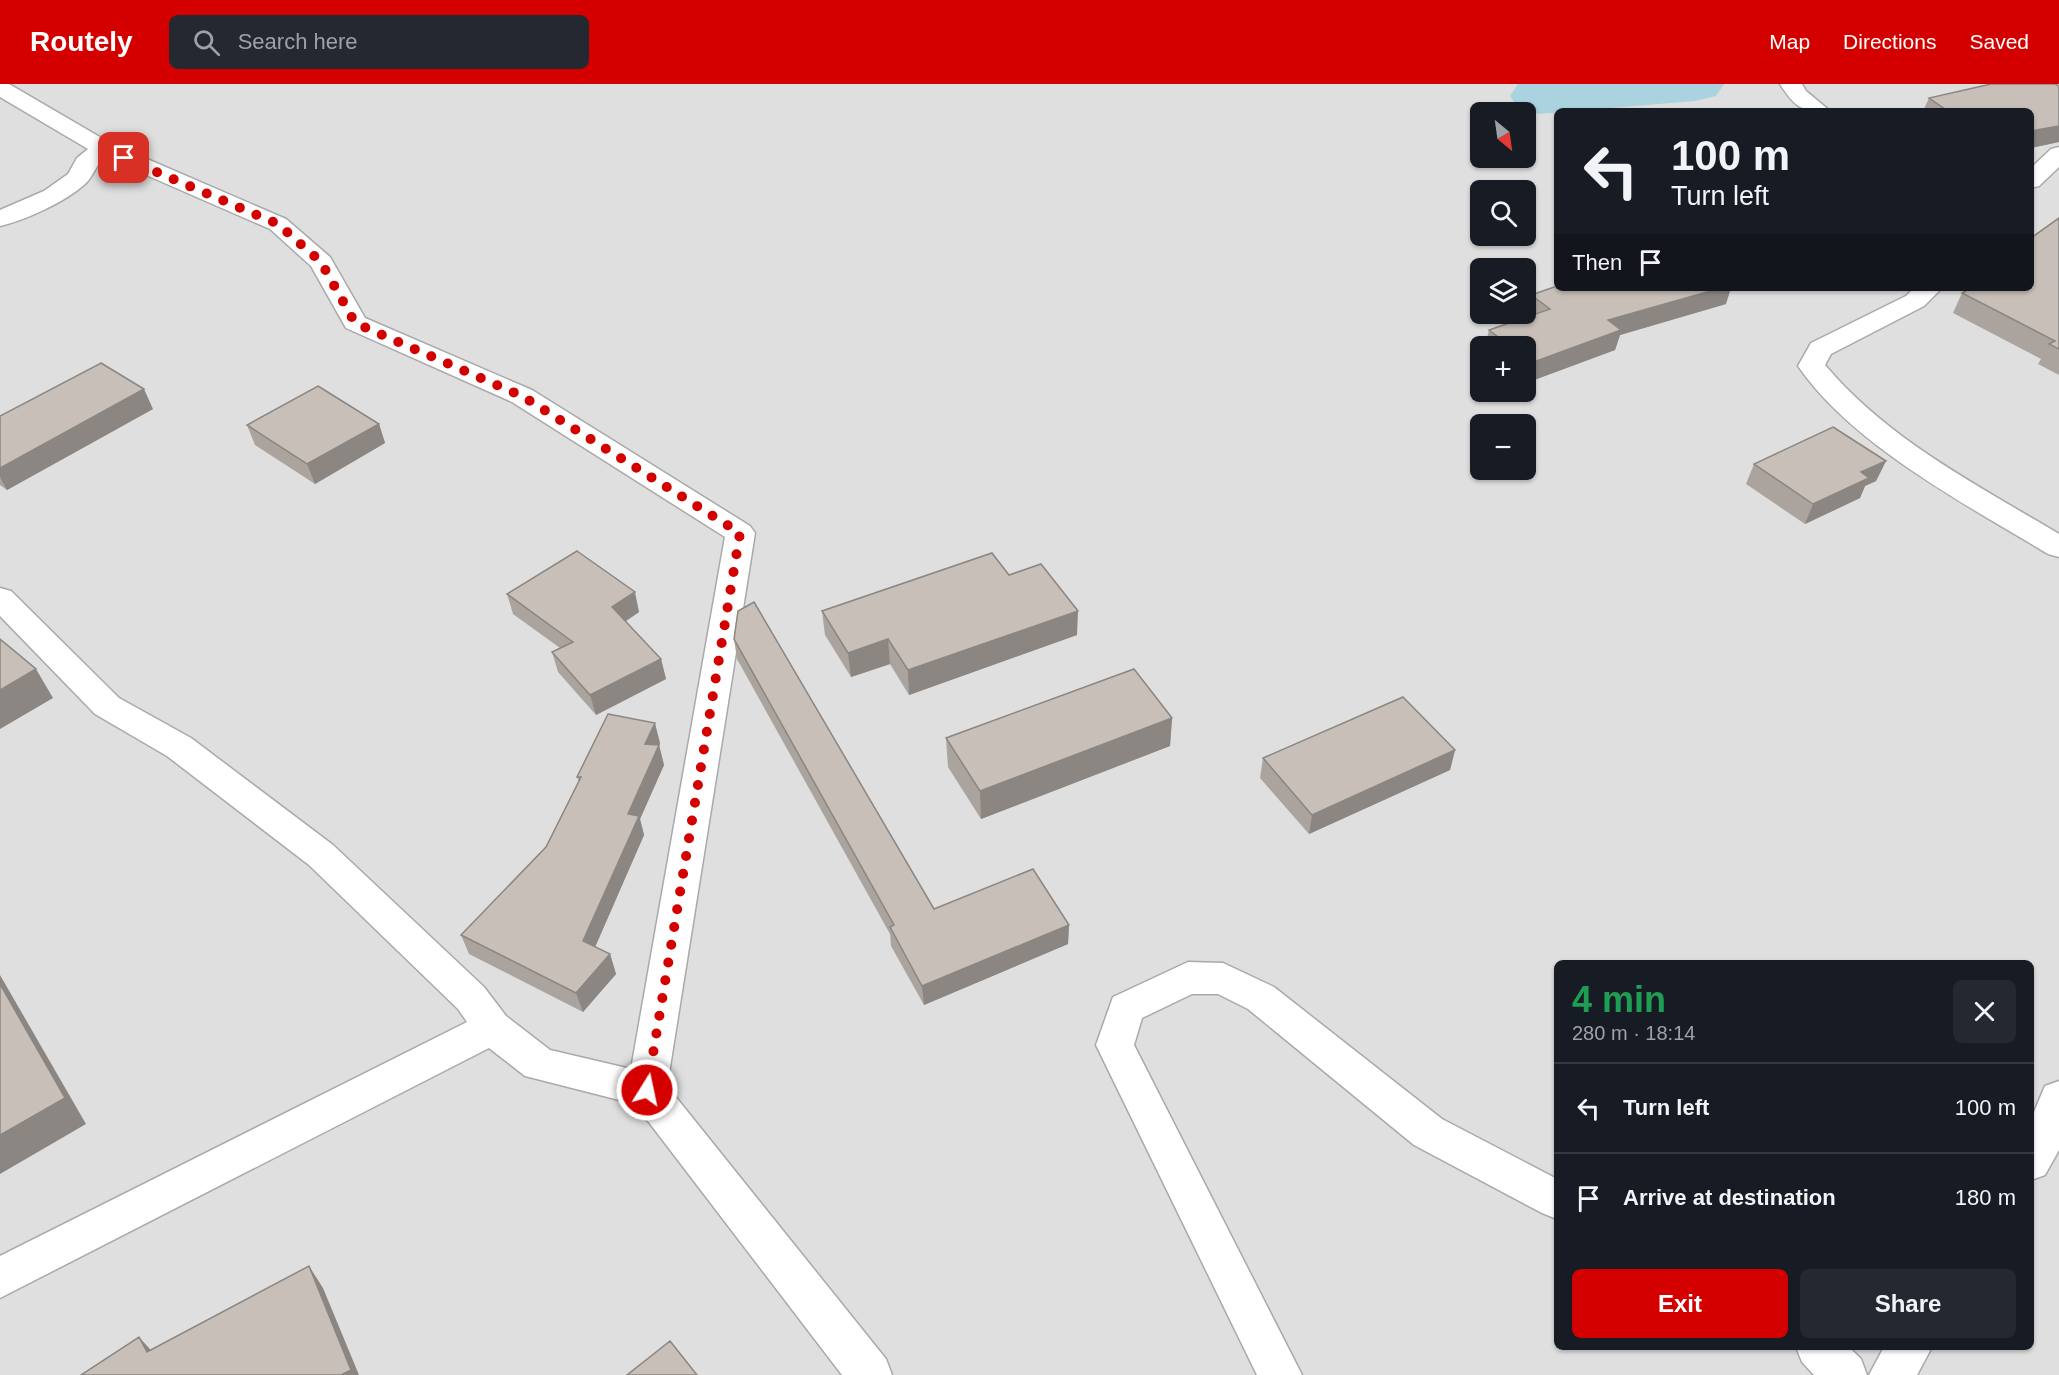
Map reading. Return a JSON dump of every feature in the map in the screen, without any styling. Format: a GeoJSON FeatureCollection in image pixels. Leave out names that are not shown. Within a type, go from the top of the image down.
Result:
{"type":"FeatureCollection","features":[{"type":"Feature","properties":{"kind":"street"},"geometry":{"type":"LineString","coordinates":[[1791,84],[1798,95],[1815,108]]}},
{"type":"Feature","properties":{"kind":"street"},"geometry":{"type":"LineString","coordinates":[[0,88],[102,148],[278,224],[321,262],[355,323],[522,396],[740,533],[647,1090]]}},
{"type":"Feature","properties":{"kind":"street"},"geometry":{"type":"LineString","coordinates":[[0,219],[52,196],[78,178],[85,163],[102,148]]}},
{"type":"Feature","properties":{"kind":"street"},"geometry":{"type":"LineString","coordinates":[[2034,178],[2059,154]]}},
{"type":"Feature","properties":{"kind":"street"},"geometry":{"type":"LineString","coordinates":[[1926,291],[1915,301],[1820,349],[1811,366],[1838,398],[1894,443],[1943,478],[2059,548]]}},
{"type":"Feature","properties":{"kind":"street"},"geometry":{"type":"LineString","coordinates":[[5,610],[107,706],[179,747],[321,855],[471,998],[492,1028],[539,1064],[647,1090],[870,1375]]}},
{"type":"Feature","properties":{"kind":"street"},"geometry":{"type":"LineString","coordinates":[[1280,1375],[1115,1045],[1126,1008],[1188,978],[1223,979],[1261,998],[1428,1132],[1554,1198]]}},
{"type":"Feature","properties":{"kind":"street"},"geometry":{"type":"LineString","coordinates":[[0,1278],[492,1028]]}},
{"type":"Feature","properties":{"kind":"street"},"geometry":{"type":"LineString","coordinates":[[2043,1159],[2059,1098]]}},
{"type":"Feature","properties":{"kind":"street"},"geometry":{"type":"LineString","coordinates":[[1821,1350],[1845,1375]]}},
{"type":"Feature","properties":{"kind":"street"},"geometry":{"type":"LineString","coordinates":[[1891,1375],[1908,1350]]}},
{"type":"Feature","properties":{"kind":"shaded area"},"geometry":{"type":"Polygon","coordinates":[[[0,84],[2059,84],[2059,1375],[0,1375],[0,84]]]}},
{"type":"Feature","properties":{"kind":"building"},"geometry":{"type":"Polygon","coordinates":[[[1991,84],[2055,84],[2059,86],[2059,126],[2034,130],[2034,108],[1944,108],[1929,98],[1991,84]]]}},
{"type":"Feature","properties":{"kind":"building"},"geometry":{"type":"Polygon","coordinates":[[[2059,218],[2059,349],[2049,344],[2055,341],[1962,293],[1966,291],[2034,291],[2034,236],[2059,218]]]}},
{"type":"Feature","properties":{"kind":"building"},"geometry":{"type":"Polygon","coordinates":[[[1554,287],[1554,291],[1710,291],[1608,320],[1621,330],[1536,361],[1536,336],[1497,336],[1489,330],[1506,324],[1536,324],[1536,314],[1550,309],[1536,299],[1536,293],[1554,287]]]}},
{"type":"Feature","properties":{"kind":"building"},"geometry":{"type":"Polygon","coordinates":[[[101,363],[144,389],[0,468],[0,416],[101,363]]]}},
{"type":"Feature","properties":{"kind":"building"},"geometry":{"type":"Polygon","coordinates":[[[318,386],[379,424],[307,464],[247,425],[318,386]]]}},
{"type":"Feature","properties":{"kind":"building"},"geometry":{"type":"Polygon","coordinates":[[[1833,427],[1886,461],[1861,472],[1869,478],[1813,504],[1754,464],[1833,427]]]}},
{"type":"Feature","properties":{"kind":"building"},"geometry":{"type":"Polygon","coordinates":[[[577,551],[635,592],[612,607],[661,659],[590,695],[552,652],[573,642],[507,594],[577,551]]]}},
{"type":"Feature","properties":{"kind":"building"},"geometry":{"type":"Polygon","coordinates":[[[992,553],[1009,575],[1041,564],[1078,611],[908,670],[888,639],[848,653],[822,611],[992,553]]]}},
{"type":"Feature","properties":{"kind":"building"},"geometry":{"type":"Polygon","coordinates":[[[754,602],[934,909],[1033,869],[1069,925],[922,986],[890,927],[894,925],[734,639],[738,611],[754,602]]]}},
{"type":"Feature","properties":{"kind":"building"},"geometry":{"type":"Polygon","coordinates":[[[0,639],[36,669],[0,690],[0,639]]]}},
{"type":"Feature","properties":{"kind":"building"},"geometry":{"type":"Polygon","coordinates":[[[1134,669],[1172,718],[980,791],[946,738],[1134,669]]]}},
{"type":"Feature","properties":{"kind":"building"},"geometry":{"type":"Polygon","coordinates":[[[1403,697],[1455,750],[1312,815],[1263,758],[1403,697]]]}},
{"type":"Feature","properties":{"kind":"building"},"geometry":{"type":"Polygon","coordinates":[[[608,714],[655,723],[645,744],[659,745],[628,814],[639,816],[583,941],[610,954],[576,993],[461,935],[546,847],[581,777],[577,777],[608,714]]]}},
{"type":"Feature","properties":{"kind":"building"},"geometry":{"type":"Polygon","coordinates":[[[0,984],[65,1098],[0,1135],[0,984]]]}},
{"type":"Feature","properties":{"kind":"building"},"geometry":{"type":"Polygon","coordinates":[[[309,1266],[351,1370],[341,1375],[81,1375],[139,1337],[147,1352],[309,1266]]]}},
{"type":"Feature","properties":{"kind":"building"},"geometry":{"type":"Polygon","coordinates":[[[670,1341],[697,1375],[627,1375],[670,1341]]]}},
{"type":"Feature","properties":{"kind":"waterway"},"geometry":{"type":"LineString","coordinates":[[1539,96],[1695,84]]}},
{"type":"Feature","properties":{"kind":"route"},"geometry":{"type":"LineString","coordinates":[[124,158],[278,224],[321,262],[355,323],[522,396],[740,533],[647,1090]]}}]}
